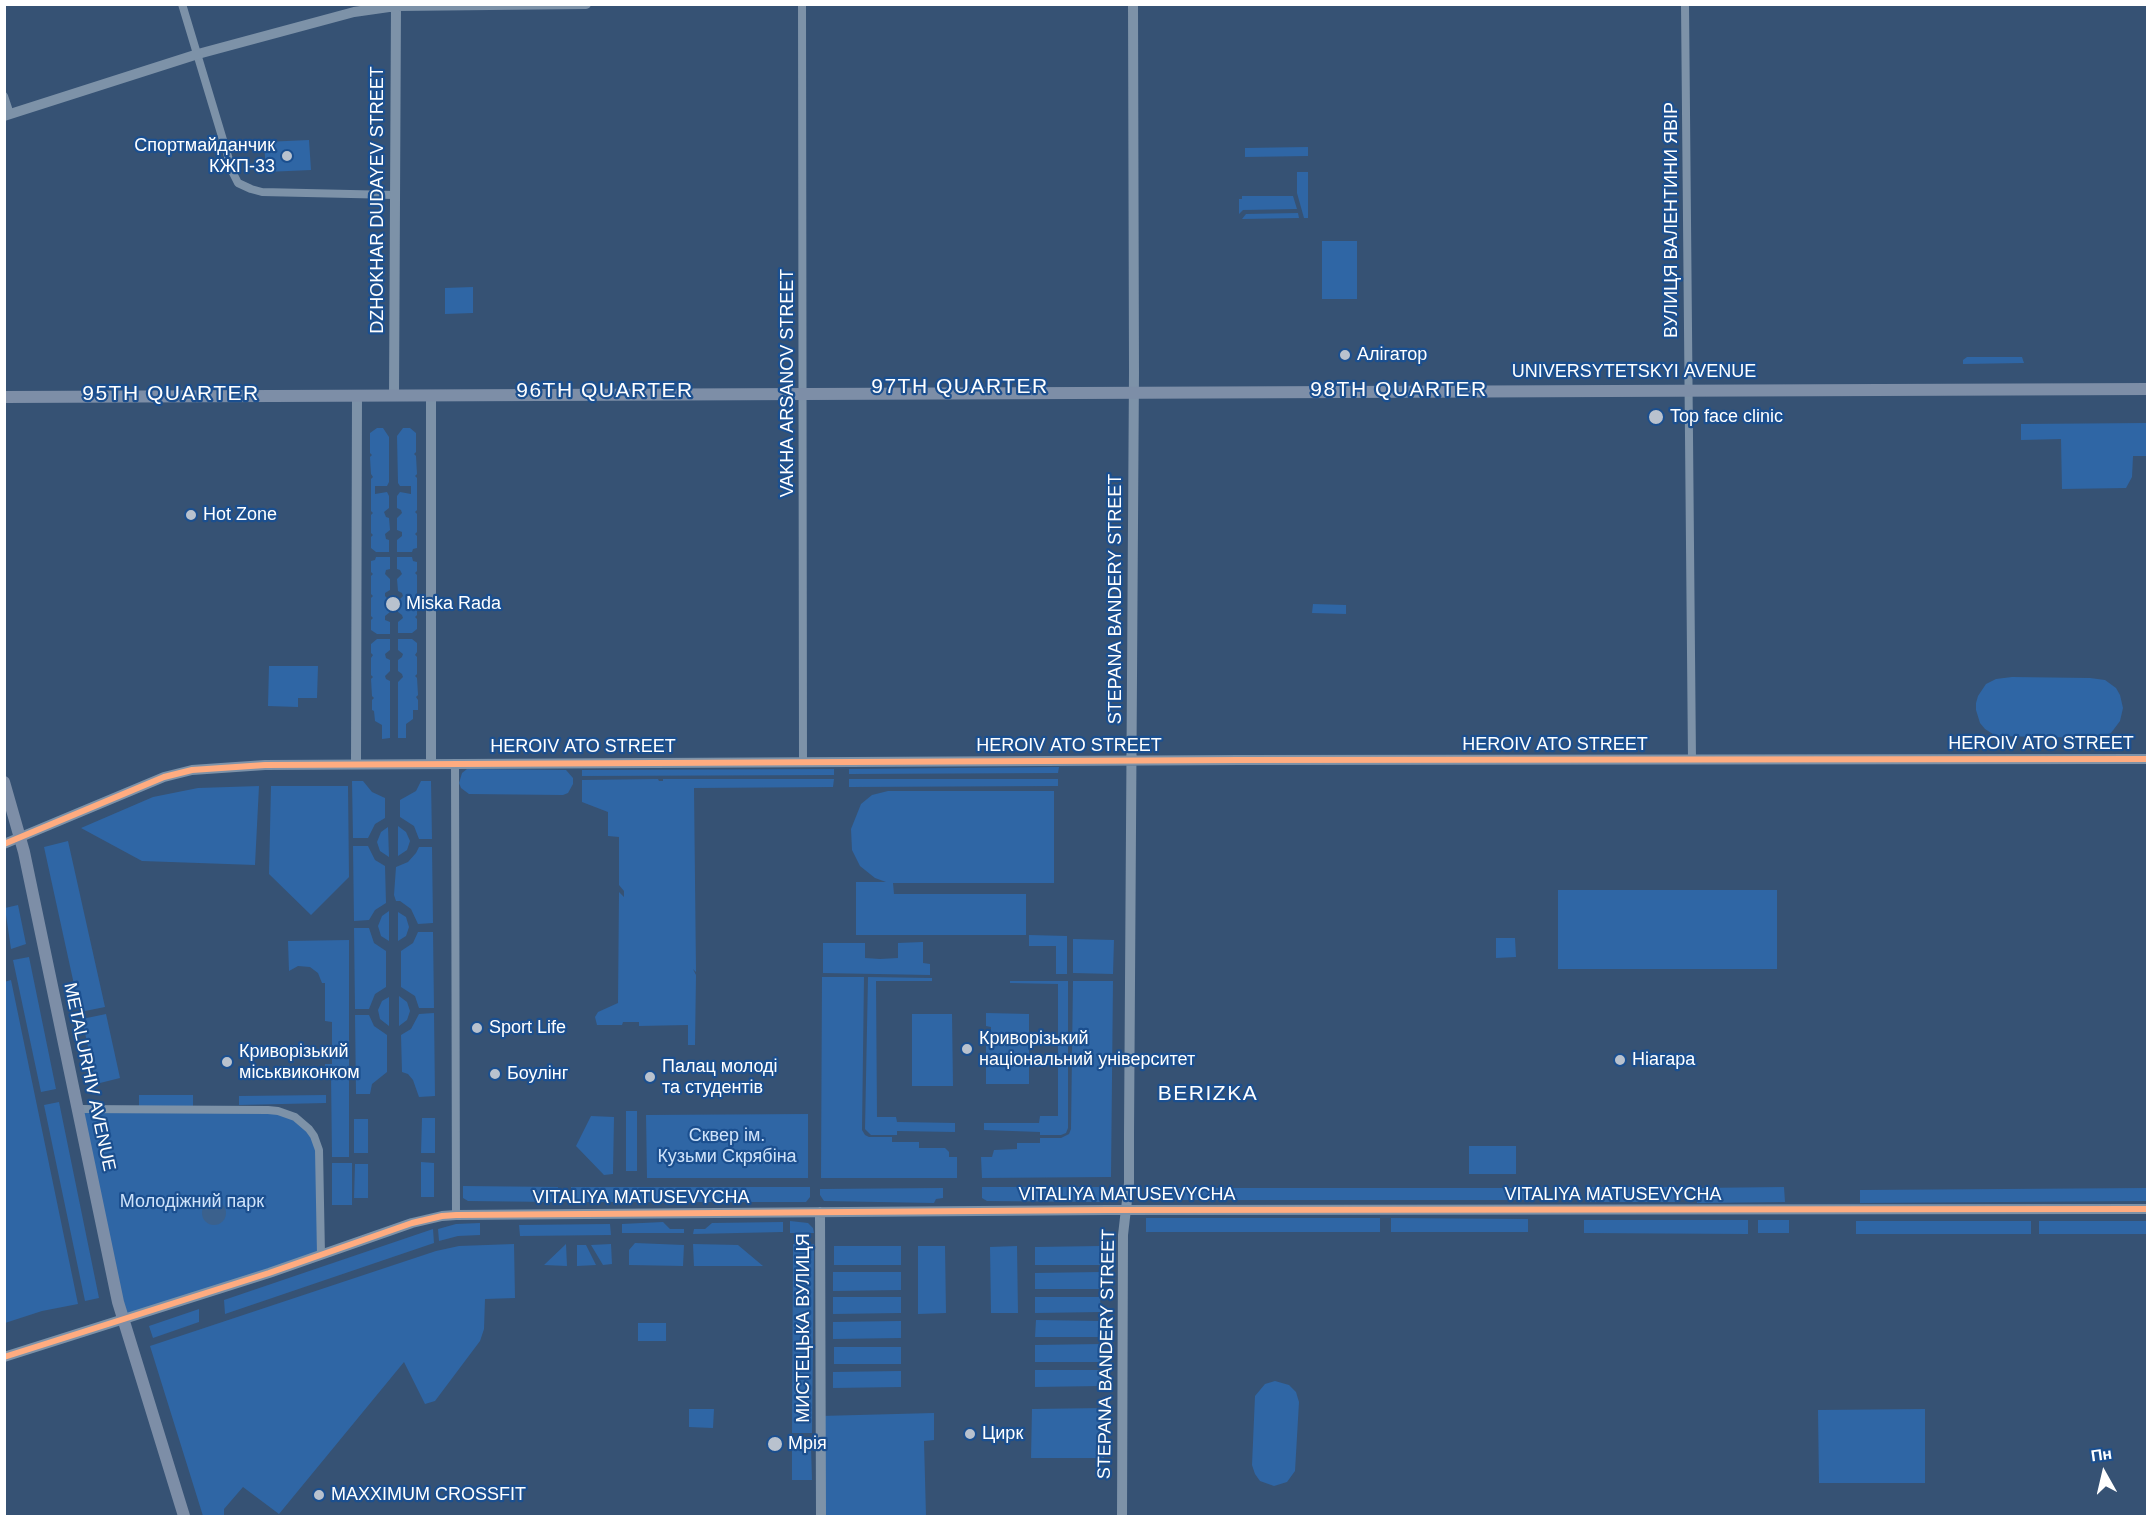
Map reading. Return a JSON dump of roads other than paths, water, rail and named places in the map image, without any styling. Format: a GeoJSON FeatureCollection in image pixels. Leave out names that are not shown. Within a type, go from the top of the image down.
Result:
{"type":"FeatureCollection","features":[{"type":"Feature","properties":{"kind":"main road","name":"UNIVERSYTETSKYI AVENUE"},"geometry":{"type":"LineString","coordinates":[[4,397],[2148,389]]}},
{"type":"Feature","properties":{"kind":"main road","name":"METALURHIV AVENUE"},"geometry":{"type":"LineString","coordinates":[[4,782],[20,836],[123,1320],[184,1516]]}},
{"type":"Feature","properties":{"kind":"street"},"geometry":{"type":"LineString","coordinates":[[182,4],[238,183],[262,192],[395,195]]}},
{"type":"Feature","properties":{"kind":"street"},"geometry":{"type":"LineString","coordinates":[[4,96],[7,115],[198,54],[354,12],[396,5],[586,4]]}},
{"type":"Feature","properties":{"kind":"street","name":"VAKHA ARSANOV STREET"},"geometry":{"type":"LineString","coordinates":[[802,4],[803,761]]}},
{"type":"Feature","properties":{"kind":"street","name":"STEPANA BANDERY STREET"},"geometry":{"type":"LineString","coordinates":[[1122,1516],[1123,1235],[1129,1134],[1133,4]]}},
{"type":"Feature","properties":{"kind":"street","name":"ВУЛИЦЯ ВАЛЕНТИНИ ЯВІР"},"geometry":{"type":"LineString","coordinates":[[1685,4],[1692,760]]}},
{"type":"Feature","properties":{"kind":"street","name":"DZHOKHAR DUDAYEV STREET"},"geometry":{"type":"LineString","coordinates":[[394,395],[396,5]]}},
{"type":"Feature","properties":{"kind":"street"},"geometry":{"type":"LineString","coordinates":[[356,763],[357,395]]}},
{"type":"Feature","properties":{"kind":"street"},"geometry":{"type":"LineString","coordinates":[[431,395],[431,763]]}},
{"type":"Feature","properties":{"kind":"street","name":"HEROIV ATO STREET"},"geometry":{"type":"LineString","coordinates":[[4,844],[149,782],[192,770],[254,766],[356,763],[803,761],[2148,759]]}},
{"type":"Feature","properties":{"kind":"street"},"geometry":{"type":"LineString","coordinates":[[455,763],[456,1215]]}},
{"type":"Feature","properties":{"kind":"street"},"geometry":{"type":"LineString","coordinates":[[77,1109],[268,1110],[295,1117],[309,1129],[319,1150],[321,1255]]}},
{"type":"Feature","properties":{"kind":"street","name":"VITALIYA MATUSEVYCHA"},"geometry":{"type":"LineString","coordinates":[[4,1357],[427,1219],[456,1215],[1126,1210],[2148,1209]]}},
{"type":"Feature","properties":{"kind":"street","name":"МИСТЕЦЬКА ВУЛИЦЯ"},"geometry":{"type":"LineString","coordinates":[[820,1212],[821,1516]]}},
{"type":"Feature","properties":{"kind":"place","name":"Спортмайданчик КЖП-33"},"geometry":{"type":"Point","coordinates":[287,156]}},
{"type":"Feature","properties":{"kind":"place","name":"Алігатор"},"geometry":{"type":"Point","coordinates":[1345,355]}},
{"type":"Feature","properties":{"kind":"place","name":"Top face clinic"},"geometry":{"type":"Point","coordinates":[1656,417]}},
{"type":"Feature","properties":{"kind":"place","name":"Hot Zone"},"geometry":{"type":"Point","coordinates":[191,515]}},
{"type":"Feature","properties":{"kind":"place","name":"Miska Rada"},"geometry":{"type":"Point","coordinates":[393,604]}},
{"type":"Feature","properties":{"kind":"place","name":"Sport Life"},"geometry":{"type":"Point","coordinates":[477,1028]}},
{"type":"Feature","properties":{"kind":"place","name":"Криворізький національний університет"},"geometry":{"type":"Point","coordinates":[967,1049]}},
{"type":"Feature","properties":{"kind":"place","name":"Ніагара"},"geometry":{"type":"Point","coordinates":[1620,1060]}},
{"type":"Feature","properties":{"kind":"place","name":"Криворізький міськвиконком"},"geometry":{"type":"Point","coordinates":[227,1062]}},
{"type":"Feature","properties":{"kind":"place","name":"Боулінг"},"geometry":{"type":"Point","coordinates":[495,1074]}},
{"type":"Feature","properties":{"kind":"place","name":"Палац молоді та студентів"},"geometry":{"type":"Point","coordinates":[650,1077]}},
{"type":"Feature","properties":{"kind":"place","name":"Цирк"},"geometry":{"type":"Point","coordinates":[970,1434]}},
{"type":"Feature","properties":{"kind":"place","name":"Мрія"},"geometry":{"type":"Point","coordinates":[775,1444]}},
{"type":"Feature","properties":{"kind":"place","name":"MAXXIMUM CROSSFIT"},"geometry":{"type":"Point","coordinates":[319,1495]}},
{"type":"Feature","properties":{"kind":"district","name":"97TH QUARTER"},"geometry":{"type":"Point","coordinates":[960,387]}},
{"type":"Feature","properties":{"kind":"district","name":"98TH QUARTER"},"geometry":{"type":"Point","coordinates":[1399,390]}},
{"type":"Feature","properties":{"kind":"district","name":"96TH QUARTER"},"geometry":{"type":"Point","coordinates":[605,391]}},
{"type":"Feature","properties":{"kind":"district","name":"95TH QUARTER"},"geometry":{"type":"Point","coordinates":[171,394]}},
{"type":"Feature","properties":{"kind":"district","name":"BERIZKA"},"geometry":{"type":"Point","coordinates":[1208,1094]}},
{"type":"Feature","properties":{"kind":"park label","name":"Сквер ім. Кузьми Скрябіна"},"geometry":{"type":"Point","coordinates":[727,1146]}},
{"type":"Feature","properties":{"kind":"park label","name":"Молодіжний парк"},"geometry":{"type":"Point","coordinates":[192,1202]}}]}
